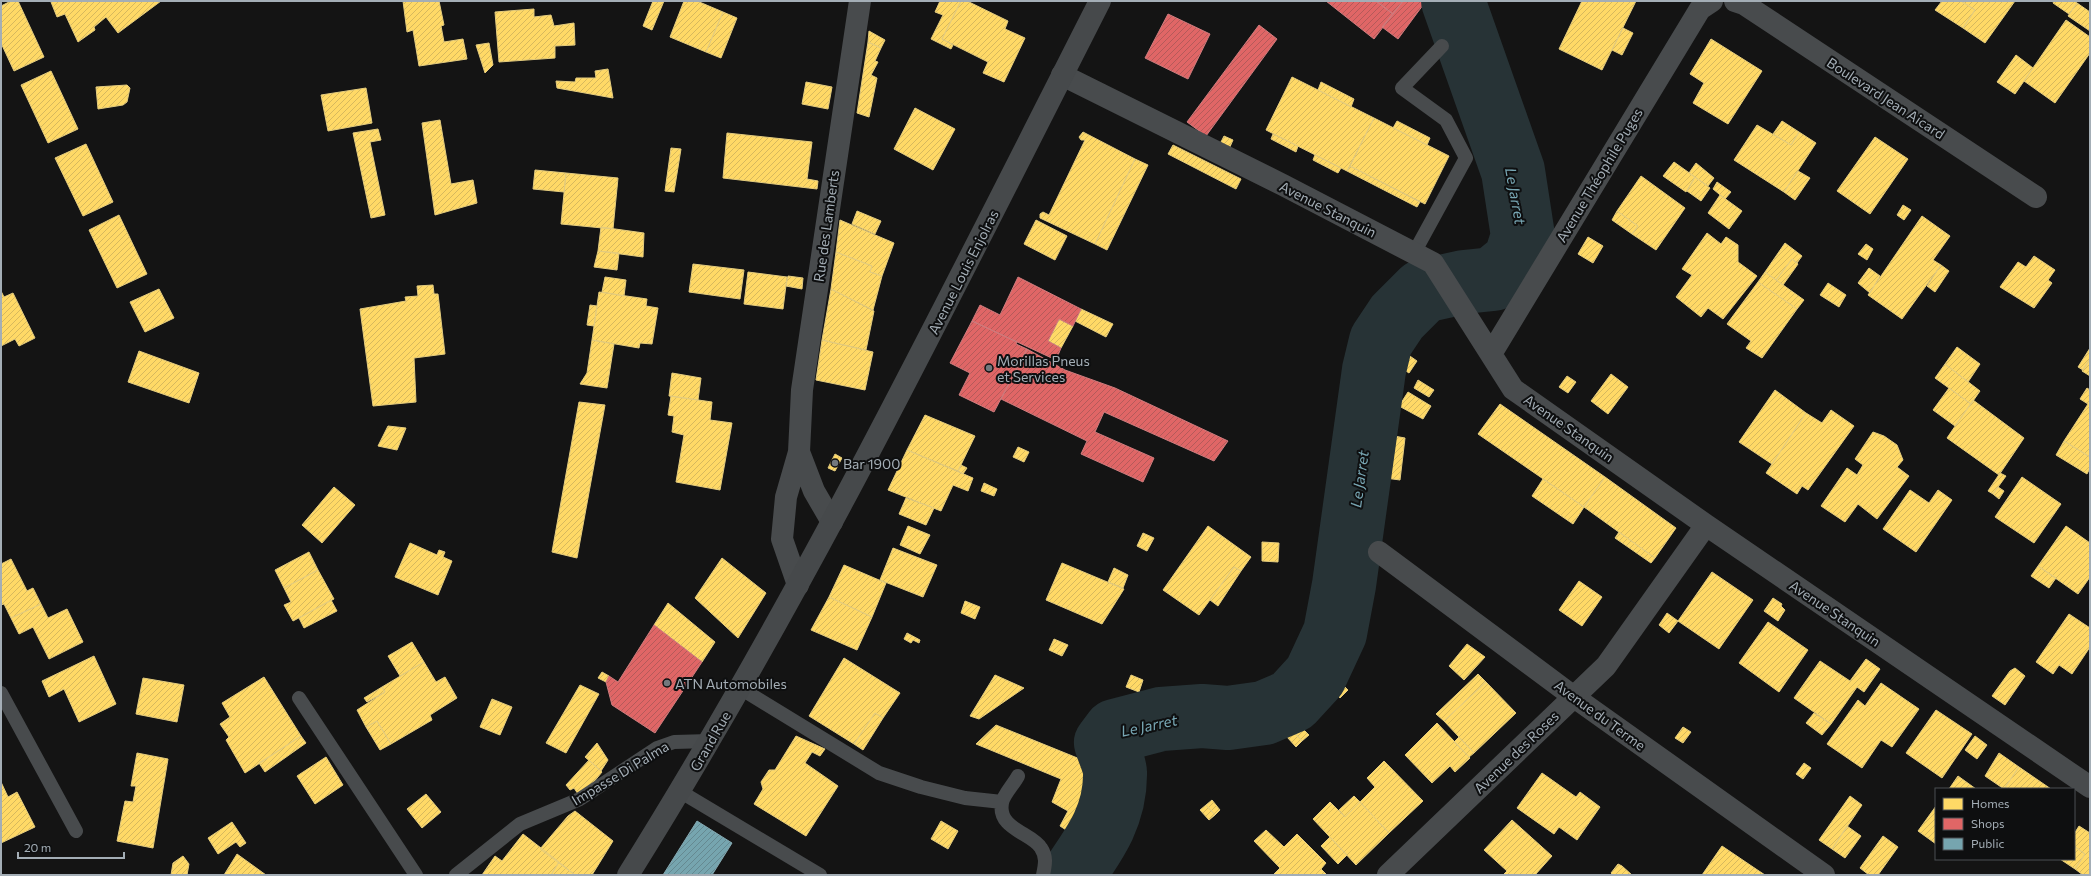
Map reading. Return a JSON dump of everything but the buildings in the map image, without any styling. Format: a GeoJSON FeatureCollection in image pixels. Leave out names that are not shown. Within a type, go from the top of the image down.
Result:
{"type":"FeatureCollection","features":[{"type":"Feature","properties":{"kind":"main road","name":"Avenue Louis Enjolras"},"geometry":{"type":"LineString","coordinates":[[822,542],[992,216],[1100,1]]}},
{"type":"Feature","properties":{"kind":"main road","name":"Grand Rue"},"geometry":{"type":"LineString","coordinates":[[628,875],[710,741],[822,542]]}},
{"type":"Feature","properties":{"kind":"street","name":"Rue des Lamberts"},"geometry":{"type":"LineString","coordinates":[[798,586],[782,539],[786,497],[799,452],[802,390],[860,1]]}},
{"type":"Feature","properties":{"kind":"street","name":"Avenue Théophile Puges"},"geometry":{"type":"LineString","coordinates":[[1491,354],[1700,8],[1712,1]]}},
{"type":"Feature","properties":{"kind":"street","name":"Boulevard Jean Aicard"},"geometry":{"type":"LineString","coordinates":[[1735,1],[1744,4],[2036,197]]}},
{"type":"Feature","properties":{"kind":"street","name":"Avenue Stanquin"},"geometry":{"type":"LineString","coordinates":[[1062,75],[1418,255],[1464,312],[1513,389],[1706,525],[2090,787]]}},
{"type":"Feature","properties":{"kind":"street","name":"Rue des Lamberts"},"geometry":{"type":"LineString","coordinates":[[799,452],[814,491],[832,522]]}},
{"type":"Feature","properties":{"kind":"street","name":"Avenue des Roses"},"geometry":{"type":"LineString","coordinates":[[1388,875],[1606,666],[1706,525]]}},
{"type":"Feature","properties":{"kind":"street","name":"Avenue du Terme"},"geometry":{"type":"LineString","coordinates":[[1379,552],[1574,697],[1820,874]]}},
{"type":"Feature","properties":{"kind":"lane"},"geometry":{"type":"LineString","coordinates":[[1418,255],[1466,158],[1446,120],[1402,88],[1442,46]]}},
{"type":"Feature","properties":{"kind":"lane"},"geometry":{"type":"LineString","coordinates":[[740,688],[878,773],[921,787],[965,798],[1002,802]]}},
{"type":"Feature","properties":{"kind":"lane"},"geometry":{"type":"LineString","coordinates":[[1,693],[76,831]]}},
{"type":"Feature","properties":{"kind":"lane"},"geometry":{"type":"LineString","coordinates":[[299,698],[416,875]]}},
{"type":"Feature","properties":{"kind":"lane","name":"Impasse Di Palma"},"geometry":{"type":"LineString","coordinates":[[456,875],[520,824],[580,799],[657,748],[674,742],[710,741]]}},
{"type":"Feature","properties":{"kind":"lane"},"geometry":{"type":"LineString","coordinates":[[1018,776],[1002,802],[1003,816],[1016,830],[1041,847],[1046,860],[1043,875]]}},
{"type":"Feature","properties":{"kind":"lane"},"geometry":{"type":"LineString","coordinates":[[680,792],[820,875]]}},
{"type":"Feature","properties":{"kind":"waterway","name":"Le Jarret"},"geometry":{"type":"LineString","coordinates":[[1073,875],[1097,839],[1112,801],[1115,769],[1106,743],[1115,731],[1161,719],[1202,716],[1228,718],[1264,713],[1292,701],[1315,676],[1335,633],[1344,585],[1374,370],[1381,341],[1397,317],[1423,291],[1464,282],[1493,279],[1515,261],[1523,236],[1513,171],[1453,1]]}},
{"type":"Feature","properties":{"kind":"place","name":"Morillas Pneus et Services"},"geometry":{"type":"Point","coordinates":[989,368]}},
{"type":"Feature","properties":{"kind":"place","name":"Bar 1900"},"geometry":{"type":"Point","coordinates":[835,463]}},
{"type":"Feature","properties":{"kind":"place","name":"ATN Automobiles"},"geometry":{"type":"Point","coordinates":[667,683]}}]}
